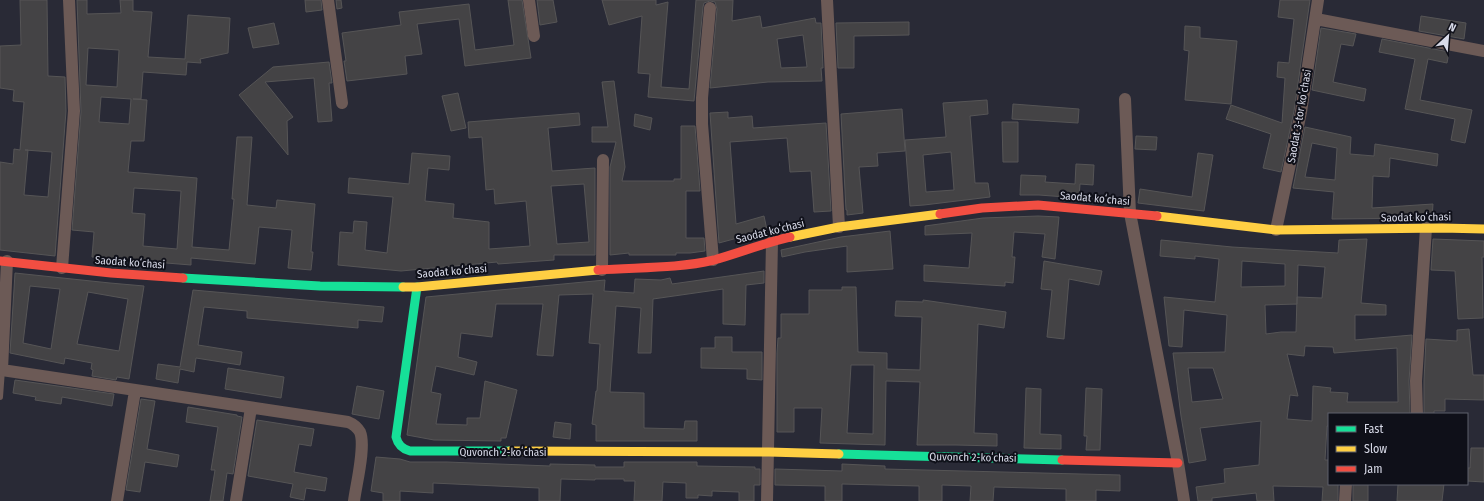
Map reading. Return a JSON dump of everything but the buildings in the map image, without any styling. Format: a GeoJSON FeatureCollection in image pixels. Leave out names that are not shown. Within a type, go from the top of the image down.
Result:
{"type":"FeatureCollection","features":[{"type":"Feature","properties":{"kind":"street"},"geometry":{"type":"LineString","coordinates":[[62,268],[74,112],[69,0]]}},
{"type":"Feature","properties":{"kind":"street"},"geometry":{"type":"LineString","coordinates":[[328,0],[342,103]]}},
{"type":"Feature","properties":{"kind":"street"},"geometry":{"type":"LineString","coordinates":[[528,0],[534,36]]}},
{"type":"Feature","properties":{"kind":"street"},"geometry":{"type":"LineString","coordinates":[[826,0],[839,228]]}},
{"type":"Feature","properties":{"kind":"street","name":"Saodat 3-tor koʻchasi"},"geometry":{"type":"LineString","coordinates":[[1276,230],[1301,112],[1318,0]]}},
{"type":"Feature","properties":{"kind":"street"},"geometry":{"type":"LineString","coordinates":[[710,8],[702,98],[702,124],[713,260]]}},
{"type":"Feature","properties":{"kind":"street"},"geometry":{"type":"LineString","coordinates":[[1316,19],[1484,52]]}},
{"type":"Feature","properties":{"kind":"street"},"geometry":{"type":"LineString","coordinates":[[1125,99],[1130,213],[1178,462],[1184,501]]}},
{"type":"Feature","properties":{"kind":"street"},"geometry":{"type":"LineString","coordinates":[[602,270],[603,160]]}},
{"type":"Feature","properties":{"kind":"street","name":"Saodat koʻchasi"},"geometry":{"type":"LineString","coordinates":[[3,261],[111,273],[320,286],[418,287],[602,270],[667,267],[713,260],[772,241],[839,228],[982,208],[1038,205],[1130,213],[1276,230],[1426,228],[1484,229]]}},
{"type":"Feature","properties":{"kind":"street"},"geometry":{"type":"LineString","coordinates":[[1417,413],[1416,381],[1426,228]]}},
{"type":"Feature","properties":{"kind":"street"},"geometry":{"type":"LineString","coordinates":[[767,501],[772,241]]}},
{"type":"Feature","properties":{"kind":"street"},"geometry":{"type":"LineString","coordinates":[[3,261],[2,370],[251,408],[343,420],[354,425],[362,439],[362,451],[354,501]]}},
{"type":"Feature","properties":{"kind":"street","name":"Quvonch 2-koʻchasi"},"geometry":{"type":"LineString","coordinates":[[418,287],[396,438],[398,445],[404,450],[769,452],[1178,462]]}},
{"type":"Feature","properties":{"kind":"street"},"geometry":{"type":"LineString","coordinates":[[117,501],[136,391]]}},
{"type":"Feature","properties":{"kind":"street"},"geometry":{"type":"LineString","coordinates":[[236,501],[251,408]]}},
{"type":"Feature","properties":{"kind":"street"},"geometry":{"type":"LineString","coordinates":[[1345,501],[1346,485]]}},
{"type":"Feature","properties":{"kind":"lane"},"geometry":{"type":"LineString","coordinates":[[0,398],[2,370]]}},
{"type":"Feature","properties":{"kind":"traffic: fast"},"geometry":{"type":"LineString","coordinates":[[183,278],[320,286],[403,287]]}},
{"type":"Feature","properties":{"kind":"traffic: fast"},"geometry":{"type":"LineString","coordinates":[[417,287],[396,437],[398,442],[403,448],[410,451],[510,451]]}},
{"type":"Feature","properties":{"kind":"traffic: fast"},"geometry":{"type":"LineString","coordinates":[[839,454],[1062,460]]}},
{"type":"Feature","properties":{"kind":"traffic: slow"},"geometry":{"type":"LineString","coordinates":[[790,237],[839,227],[940,214]]}},
{"type":"Feature","properties":{"kind":"traffic: slow"},"geometry":{"type":"LineString","coordinates":[[1157,216],[1276,230],[1442,228],[1484,229]]}},
{"type":"Feature","properties":{"kind":"traffic: slow"},"geometry":{"type":"LineString","coordinates":[[403,287],[417,287],[598,270]]}},
{"type":"Feature","properties":{"kind":"traffic: slow"},"geometry":{"type":"LineString","coordinates":[[510,451],[769,452],[839,454]]}},
{"type":"Feature","properties":{"kind":"traffic: jam"},"geometry":{"type":"LineString","coordinates":[[940,214],[982,208],[1038,205],[1157,216]]}},
{"type":"Feature","properties":{"kind":"traffic: jam"},"geometry":{"type":"LineString","coordinates":[[598,270],[700,263],[790,237]]}},
{"type":"Feature","properties":{"kind":"traffic: jam"},"geometry":{"type":"LineString","coordinates":[[0,261],[111,273],[183,278]]}},
{"type":"Feature","properties":{"kind":"traffic: jam"},"geometry":{"type":"LineString","coordinates":[[1062,460],[1178,463]]}}]}
